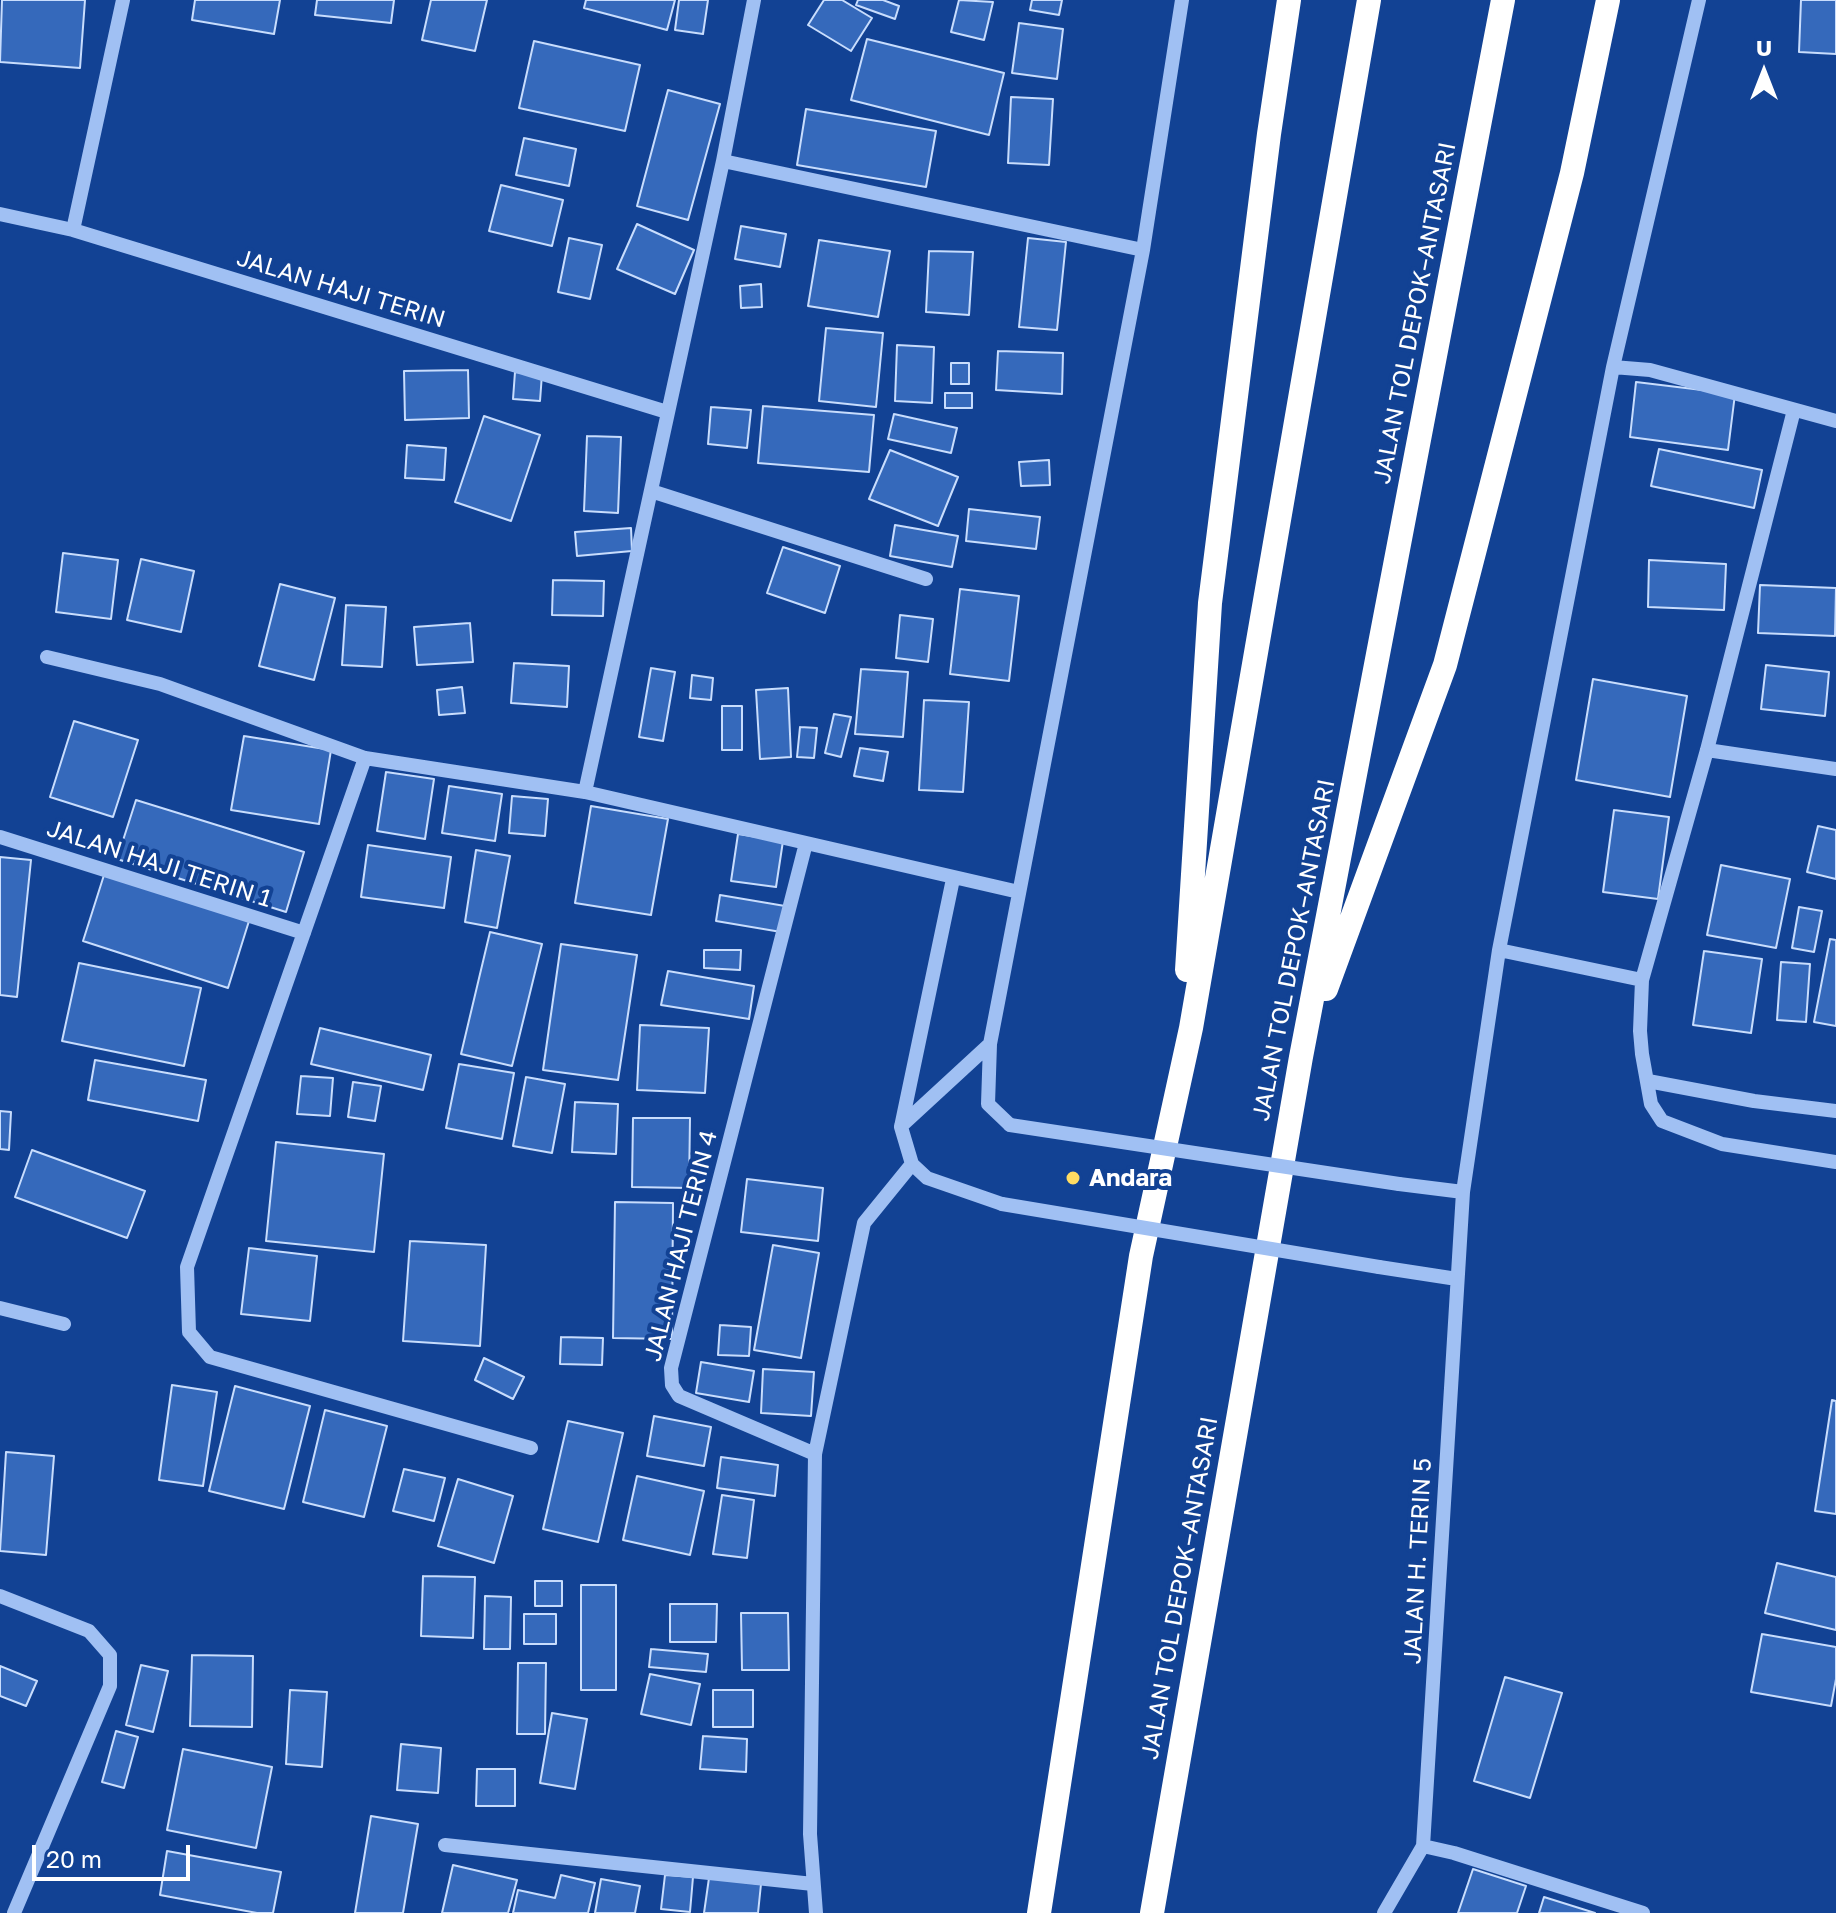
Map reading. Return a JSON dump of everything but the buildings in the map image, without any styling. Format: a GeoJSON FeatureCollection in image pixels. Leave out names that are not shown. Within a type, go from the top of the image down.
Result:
{"type":"FeatureCollection","features":[{"type":"Feature","properties":{"kind":"highway"},"geometry":{"type":"LineString","coordinates":[[1191,1028],[1185,997],[1210,603],[1269,134],[1289,0]]}},
{"type":"Feature","properties":{"kind":"highway"},"geometry":{"type":"LineString","coordinates":[[1039,1913],[1141,1256],[1191,1028],[1369,0]]}},
{"type":"Feature","properties":{"kind":"highway","name":"JALAN TOL DEPOK–ANTASARI"},"geometry":{"type":"LineString","coordinates":[[1152,1913],[1301,1057],[1503,0]]}},
{"type":"Feature","properties":{"kind":"highway"},"geometry":{"type":"LineString","coordinates":[[1301,1057],[1445,665],[1572,173],[1608,0]]}},
{"type":"Feature","properties":{"kind":"street"},"geometry":{"type":"LineString","coordinates":[[73,230],[123,0]]}},
{"type":"Feature","properties":{"kind":"street"},"geometry":{"type":"LineString","coordinates":[[585,792],[723,161],[754,0]]}},
{"type":"Feature","properties":{"kind":"street"},"geometry":{"type":"LineString","coordinates":[[1182,0],[1143,250],[990,1044],[988,1104],[1010,1125],[1463,1192]]}},
{"type":"Feature","properties":{"kind":"street","name":"JALAN H. TERIN 5"},"geometry":{"type":"LineString","coordinates":[[1423,1846],[1463,1192],[1499,950],[1613,367],[1699,0]]}},
{"type":"Feature","properties":{"kind":"street"},"geometry":{"type":"LineString","coordinates":[[723,161],[1143,250]]}},
{"type":"Feature","properties":{"kind":"street","name":"JALAN HAJI TERIN"},"geometry":{"type":"LineString","coordinates":[[0,214],[73,230],[667,412]]}},
{"type":"Feature","properties":{"kind":"street"},"geometry":{"type":"LineString","coordinates":[[1613,367],[1650,370],[1836,421]]}},
{"type":"Feature","properties":{"kind":"street"},"geometry":{"type":"LineString","coordinates":[[1794,410],[1707,750],[1642,980],[1640,1031],[1651,1104],[1662,1121],[1722,1144],[1836,1162]]}},
{"type":"Feature","properties":{"kind":"street"},"geometry":{"type":"LineString","coordinates":[[651,491],[926,579]]}},
{"type":"Feature","properties":{"kind":"street"},"geometry":{"type":"LineString","coordinates":[[47,657],[160,684],[365,758],[585,792],[1019,892]]}},
{"type":"Feature","properties":{"kind":"street"},"geometry":{"type":"LineString","coordinates":[[1707,750],[1836,769]]}},
{"type":"Feature","properties":{"kind":"street"},"geometry":{"type":"LineString","coordinates":[[365,758],[187,1267],[189,1332],[210,1357],[531,1448]]}},
{"type":"Feature","properties":{"kind":"street","name":"JALAN HAJI TERIN 1"},"geometry":{"type":"LineString","coordinates":[[0,837],[304,933]]}},
{"type":"Feature","properties":{"kind":"street","name":"JALAN HAJI TERIN 4"},"geometry":{"type":"LineString","coordinates":[[806,843],[671,1368],[672,1385],[679,1396],[815,1454]]}},
{"type":"Feature","properties":{"kind":"street"},"geometry":{"type":"LineString","coordinates":[[953,879],[901,1127],[912,1164],[927,1178],[1002,1204],[1457,1279]]}},
{"type":"Feature","properties":{"kind":"street"},"geometry":{"type":"LineString","coordinates":[[1499,950],[1642,980]]}},
{"type":"Feature","properties":{"kind":"street"},"geometry":{"type":"LineString","coordinates":[[901,1127],[990,1044]]}},
{"type":"Feature","properties":{"kind":"street"},"geometry":{"type":"LineString","coordinates":[[1648,1081],[1754,1101],[1836,1111]]}},
{"type":"Feature","properties":{"kind":"street"},"geometry":{"type":"LineString","coordinates":[[816,1913],[810,1834],[815,1454],[864,1223],[912,1164]]}},
{"type":"Feature","properties":{"kind":"street"},"geometry":{"type":"LineString","coordinates":[[0,1308],[64,1324]]}},
{"type":"Feature","properties":{"kind":"street"},"geometry":{"type":"LineString","coordinates":[[0,1596],[89,1631],[110,1655],[110,1686],[14,1913]]}},
{"type":"Feature","properties":{"kind":"street"},"geometry":{"type":"LineString","coordinates":[[445,1845],[813,1884]]}},
{"type":"Feature","properties":{"kind":"street"},"geometry":{"type":"LineString","coordinates":[[1384,1913],[1423,1846],[1643,1913]]}},
{"type":"Feature","properties":{"kind":"place","name":"Andara"},"geometry":{"type":"Point","coordinates":[1073,1178]}}]}
